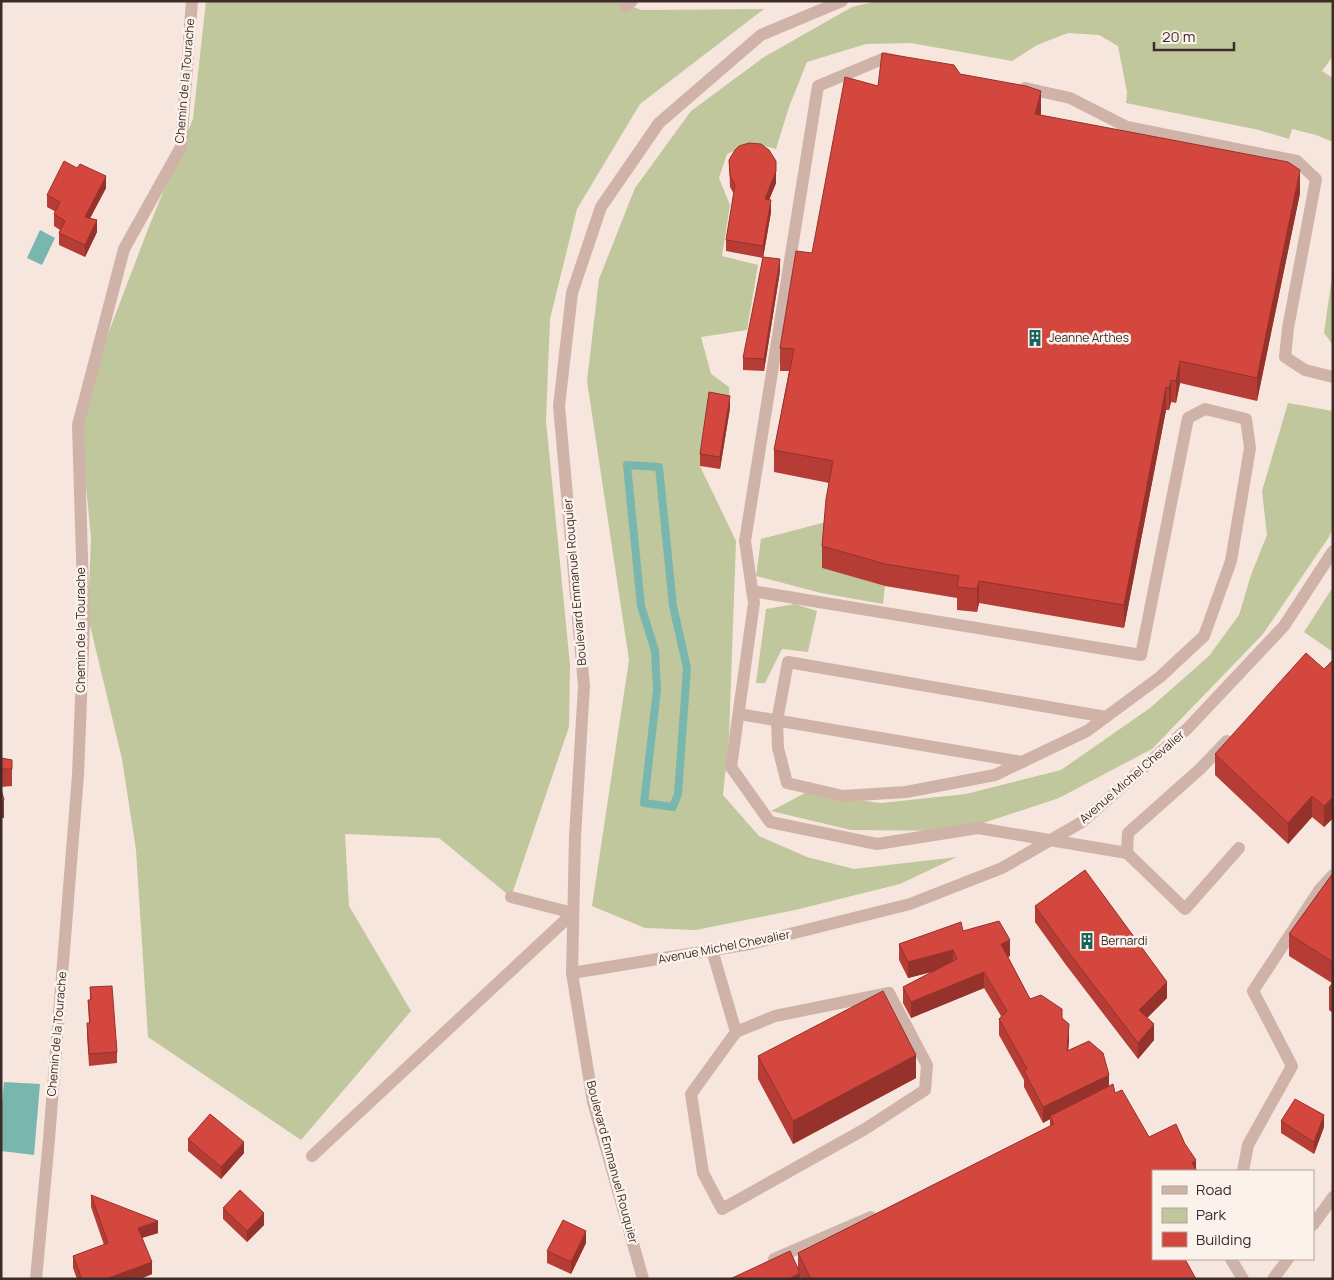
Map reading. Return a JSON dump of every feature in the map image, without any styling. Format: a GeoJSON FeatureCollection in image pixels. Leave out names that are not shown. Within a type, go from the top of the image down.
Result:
{"type":"FeatureCollection","features":[{"type":"Feature","properties":{"kind":"street","name":"Chemin de la Tourache"},"geometry":{"type":"LineString","coordinates":[[36,1279],[78,775],[84,624],[78,425],[124,249],[181,147],[192,1]]}},
{"type":"Feature","properties":{"kind":"street","name":"Boulevard Emmanuel Rouquier"},"geometry":{"type":"LineString","coordinates":[[643,1279],[593,1102],[572,974],[575,837],[584,686],[559,406],[572,293],[602,207],[659,123],[761,35],[842,1]]}},
{"type":"Feature","properties":{"kind":"street"},"geometry":{"type":"LineString","coordinates":[[914,64],[885,58],[818,86],[745,541],[754,603],[731,767],[770,822],[877,844],[978,828],[1127,853],[1185,909],[1239,848]]}},
{"type":"Feature","properties":{"kind":"street"},"geometry":{"type":"LineString","coordinates":[[1011,85],[1070,98],[1127,127],[1296,161],[1316,179],[1288,328],[1285,357],[1304,370],[1333,377]]}},
{"type":"Feature","properties":{"kind":"street"},"geometry":{"type":"LineString","coordinates":[[752,591],[1141,655],[1188,418],[1206,409],[1246,419],[1250,448],[1230,561],[1204,636],[1160,677],[1106,718],[1087,731],[995,775],[906,792],[843,796],[787,783],[778,748],[778,721],[788,662],[1106,718]]}},
{"type":"Feature","properties":{"kind":"street","name":"Avenue Michel Chevalier"},"geometry":{"type":"LineString","coordinates":[[572,974],[750,944],[910,904],[1002,868],[1082,822],[1188,728],[1284,626],[1333,551]]}},
{"type":"Feature","properties":{"kind":"street"},"geometry":{"type":"LineString","coordinates":[[738,714],[1022,762]]}},
{"type":"Feature","properties":{"kind":"street"},"geometry":{"type":"LineString","coordinates":[[1127,853],[1128,833],[1200,769],[1235,733]]}},
{"type":"Feature","properties":{"kind":"street"},"geometry":{"type":"LineString","coordinates":[[1243,1170],[1248,1145],[1292,1066],[1253,991],[1320,889],[1333,875]]}},
{"type":"Feature","properties":{"kind":"street"},"geometry":{"type":"LineString","coordinates":[[511,897],[574,913]]}},
{"type":"Feature","properties":{"kind":"street"},"geometry":{"type":"LineString","coordinates":[[312,1156],[574,913]]}},
{"type":"Feature","properties":{"kind":"street"},"geometry":{"type":"LineString","coordinates":[[712,950],[736,1032]]}},
{"type":"Feature","properties":{"kind":"street"},"geometry":{"type":"LineString","coordinates":[[889,993],[927,1065],[925,1090],[865,1129],[722,1209],[704,1173],[691,1094],[736,1032],[775,1016],[889,993]]}},
{"type":"Feature","properties":{"kind":"street"},"geometry":{"type":"LineString","coordinates":[[1314,1224],[1333,1197]]}},
{"type":"Feature","properties":{"kind":"street"},"geometry":{"type":"LineString","coordinates":[[763,1264],[881,1213]]}},
{"type":"Feature","properties":{"kind":"street"},"geometry":{"type":"LineString","coordinates":[[1231,1260],[1243,1279]]}},
{"type":"Feature","properties":{"kind":"street"},"geometry":{"type":"LineString","coordinates":[[1276,1276],[1278,1260]]}},
{"type":"Feature","properties":{"kind":"street"},"geometry":{"type":"LineString","coordinates":[[1276,1276],[1287,1260]]}},
{"type":"Feature","properties":{"kind":"green space"},"geometry":{"type":"Polygon","coordinates":[[[206,1],[615,1],[642,10],[764,9],[640,104],[577,209],[550,319],[546,420],[570,665],[569,727],[511,897],[439,838],[345,834],[349,906],[411,1011],[301,1140],[148,1037],[136,850],[122,759],[88,617],[91,537],[83,456],[83,426],[92,376],[148,229],[193,119],[206,1]]]}},
{"type":"Feature","properties":{"kind":"green space"},"geometry":{"type":"Polygon","coordinates":[[[877,1],[1333,1],[1333,56],[1322,71],[1333,78],[1333,142],[1316,135],[1292,129],[1289,139],[1259,130],[1126,103],[1127,92],[1118,46],[1099,35],[1068,33],[1037,45],[1012,61],[911,43],[866,44],[807,62],[789,107],[776,149],[753,143],[727,154],[719,178],[730,205],[722,256],[758,265],[747,330],[701,337],[711,374],[729,387],[730,408],[700,466],[736,541],[729,737],[723,795],[759,836],[807,857],[854,869],[957,857],[900,884],[795,910],[696,930],[645,928],[592,906],[629,660],[587,381],[599,279],[635,188],[691,111],[764,57],[852,7],[877,1]]]}},
{"type":"Feature","properties":{"kind":"green space"},"geometry":{"type":"Polygon","coordinates":[[[1333,269],[1333,345],[1324,333],[1333,269]]]}},
{"type":"Feature","properties":{"kind":"green space"},"geometry":{"type":"Polygon","coordinates":[[[1288,403],[1333,411],[1333,528],[1329,537],[1263,634],[1152,749],[1059,798],[959,831],[851,830],[771,811],[805,793],[881,803],[966,794],[1061,770],[1150,708],[1209,656],[1239,615],[1251,575],[1267,535],[1262,491],[1288,403]]]}},
{"type":"Feature","properties":{"kind":"green space"},"geometry":{"type":"Polygon","coordinates":[[[826,522],[822,568],[885,586],[883,604],[821,593],[756,576],[761,539],[826,522]]]}},
{"type":"Feature","properties":{"kind":"green space"},"geometry":{"type":"Polygon","coordinates":[[[1333,587],[1333,652],[1304,632],[1333,587]]]}},
{"type":"Feature","properties":{"kind":"green space"},"geometry":{"type":"Polygon","coordinates":[[[795,604],[817,611],[808,652],[782,649],[765,683],[756,683],[766,609],[795,604]]]}},
{"type":"Feature","properties":{"kind":"water"},"geometry":{"type":"Polygon","coordinates":[[[40,230],[55,238],[42,265],[27,258],[40,230]]]}},
{"type":"Feature","properties":{"kind":"water"},"geometry":{"type":"Polygon","coordinates":[[[4,1082],[40,1084],[34,1155],[1,1151],[1,1114],[4,1082]]]}},
{"type":"Feature","properties":{"kind":"building","name":"Jeanne Arthes"},"geometry":{"type":"Polygon","coordinates":[[[882,53],[954,65],[960,74],[1026,86],[1041,91],[1035,114],[1288,162],[1300,170],[1257,378],[1180,361],[1176,381],[1171,380],[1169,388],[1166,387],[1124,605],[979,581],[977,589],[957,587],[959,576],[885,564],[822,546],[826,499],[833,461],[774,450],[794,349],[780,348],[796,251],[812,253],[845,77],[878,86],[882,53]]]}},
{"type":"Feature","properties":{"kind":"building"},"geometry":{"type":"Polygon","coordinates":[[[749,143],[761,144],[769,150],[776,161],[776,171],[765,199],[771,200],[763,246],[726,240],[735,185],[730,175],[729,160],[739,146],[749,143]]]}},
{"type":"Feature","properties":{"kind":"building"},"geometry":{"type":"Polygon","coordinates":[[[64,161],[77,168],[80,164],[106,176],[85,217],[97,220],[85,245],[59,233],[65,221],[54,214],[60,202],[47,195],[64,161]]]}},
{"type":"Feature","properties":{"kind":"building"},"geometry":{"type":"Polygon","coordinates":[[[763,257],[780,259],[764,359],[743,358],[763,257]]]}},
{"type":"Feature","properties":{"kind":"building"},"geometry":{"type":"Polygon","coordinates":[[[709,392],[730,396],[720,457],[700,454],[709,392]]]}},
{"type":"Feature","properties":{"kind":"building"},"geometry":{"type":"Polygon","coordinates":[[[1306,653],[1324,669],[1333,660],[1333,797],[1324,806],[1312,796],[1288,823],[1215,754],[1306,653]]]}},
{"type":"Feature","properties":{"kind":"building"},"geometry":{"type":"Polygon","coordinates":[[[1,758],[12,760],[12,769],[1,769],[1,758]]]}},
{"type":"Feature","properties":{"kind":"building"},"geometry":{"type":"Polygon","coordinates":[[[1,789],[4,800],[1,801],[1,789]]]}},
{"type":"Feature","properties":{"kind":"building","name":"Bernardi"},"geometry":{"type":"Polygon","coordinates":[[[1085,870],[1167,982],[1139,1010],[1154,1024],[1138,1043],[1035,906],[1085,870]]]}},
{"type":"Feature","properties":{"kind":"building"},"geometry":{"type":"Polygon","coordinates":[[[1333,873],[1333,962],[1289,934],[1333,873]]]}},
{"type":"Feature","properties":{"kind":"building"},"geometry":{"type":"Polygon","coordinates":[[[999,921],[1010,940],[1001,944],[1030,999],[1041,995],[1062,1009],[1062,1018],[1069,1024],[1067,1051],[1089,1041],[1103,1053],[1109,1075],[1043,1107],[1024,1071],[1027,1069],[999,1019],[1007,1011],[984,972],[911,1002],[903,987],[957,959],[953,950],[908,962],[899,944],[961,922],[963,931],[999,921]]]}},
{"type":"Feature","properties":{"kind":"building"},"geometry":{"type":"Polygon","coordinates":[[[1333,982],[1333,991],[1329,988],[1333,982]]]}},
{"type":"Feature","properties":{"kind":"building"},"geometry":{"type":"Polygon","coordinates":[[[112,986],[117,1052],[89,1054],[87,1023],[90,1023],[88,1000],[91,1000],[90,987],[112,986]]]}},
{"type":"Feature","properties":{"kind":"building"},"geometry":{"type":"Polygon","coordinates":[[[883,991],[916,1055],[793,1121],[758,1056],[883,991]]]}},
{"type":"Feature","properties":{"kind":"building"},"geometry":{"type":"Polygon","coordinates":[[[1113,1084],[1115,1093],[1122,1090],[1149,1137],[1176,1124],[1185,1144],[1196,1160],[1192,1163],[1196,1170],[1152,1170],[1152,1260],[1186,1260],[1196,1279],[811,1279],[798,1253],[1054,1124],[1050,1116],[1113,1084]]]}},
{"type":"Feature","properties":{"kind":"building"},"geometry":{"type":"Polygon","coordinates":[[[1295,1099],[1324,1115],[1314,1142],[1281,1121],[1295,1099]]]}},
{"type":"Feature","properties":{"kind":"building"},"geometry":{"type":"Polygon","coordinates":[[[210,1114],[244,1142],[221,1167],[188,1139],[210,1114]]]}},
{"type":"Feature","properties":{"kind":"building"},"geometry":{"type":"Polygon","coordinates":[[[240,1190],[264,1213],[247,1231],[223,1208],[240,1190]]]}},
{"type":"Feature","properties":{"kind":"building"},"geometry":{"type":"Polygon","coordinates":[[[91,1195],[158,1221],[138,1228],[152,1262],[106,1279],[82,1279],[73,1256],[108,1243],[91,1195]]]}},
{"type":"Feature","properties":{"kind":"building"},"geometry":{"type":"Polygon","coordinates":[[[563,1220],[586,1231],[571,1262],[547,1251],[563,1220]]]}},
{"type":"Feature","properties":{"kind":"building"},"geometry":{"type":"Polygon","coordinates":[[[790,1251],[800,1273],[788,1279],[730,1279],[790,1251]]]}},
{"type":"Feature","properties":{"kind":"waterway"},"geometry":{"type":"LineString","coordinates":[[627,465],[659,467],[673,606],[687,668],[678,794],[673,807],[644,803],[657,690],[655,651],[641,606],[627,465]]}},
{"type":"Feature","properties":{"kind":"place","name":"Jeanne Arthes"},"geometry":{"type":"Point","coordinates":[1035,338]}},
{"type":"Feature","properties":{"kind":"place","name":"Bernardi"},"geometry":{"type":"Point","coordinates":[1087,941]}}]}
